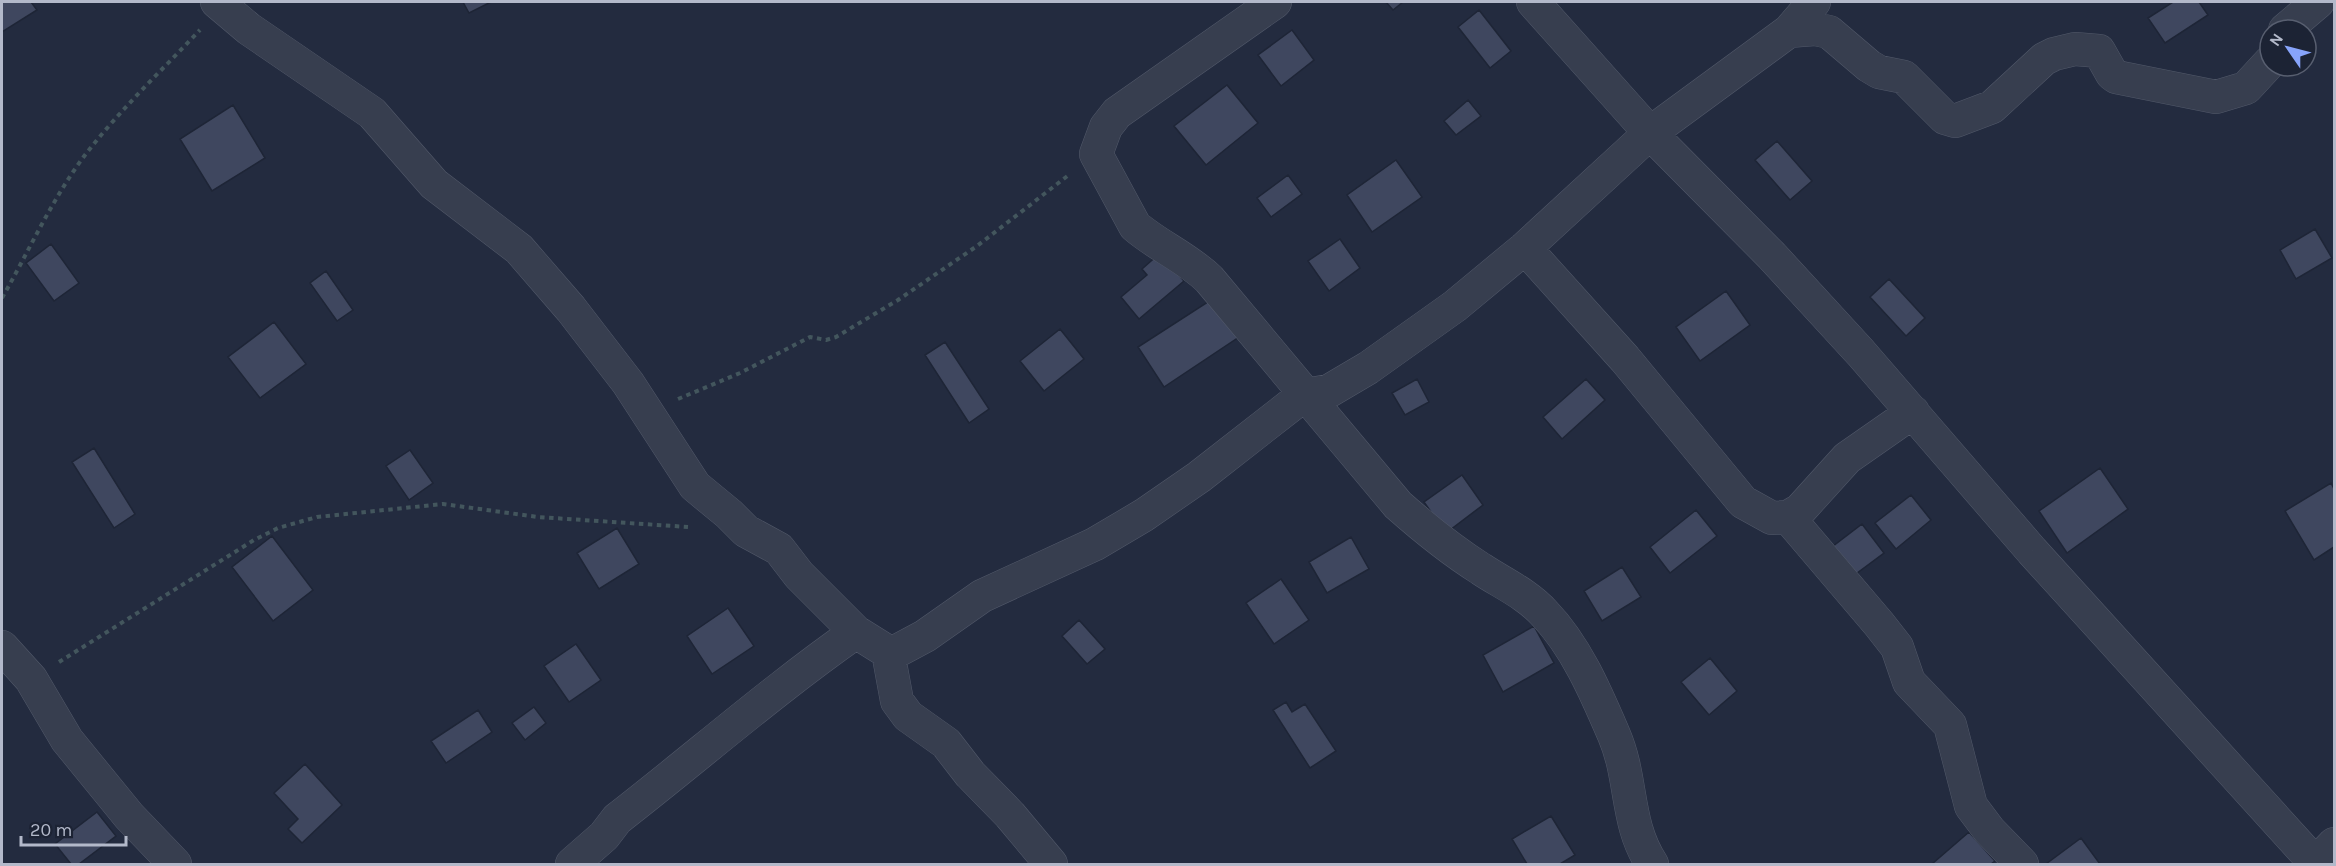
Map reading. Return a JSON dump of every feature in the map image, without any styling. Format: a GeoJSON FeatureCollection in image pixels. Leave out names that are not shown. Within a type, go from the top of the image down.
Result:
{"type":"FeatureCollection","features":[{"type":"Feature","properties":{"kind":"street"},"geometry":{"type":"LineString","coordinates":[[1275,2],[1116,113],[1106,127],[1096,154],[1135,226],[1145,235],[1192,263],[1209,279],[1398,505],[1434,537],[1519,592],[1543,611],[1561,633],[1615,738],[1627,780],[1635,832],[1652,864]]}},
{"type":"Feature","properties":{"kind":"street"},"geometry":{"type":"LineString","coordinates":[[1533,2],[1650,133],[1772,256],[1914,412],[2032,551],[2316,864],[2334,844]]}},
{"type":"Feature","properties":{"kind":"street"},"geometry":{"type":"LineString","coordinates":[[220,4],[249,29],[372,113],[434,184],[519,249],[571,309],[649,411],[676,453],[686,476],[746,531],[779,549],[799,575],[856,632],[888,652],[897,651],[925,636],[982,596],[1095,544],[1144,515],[1241,445],[1304,395],[1329,391],[1353,378],[1455,306],[1525,249],[1650,133],[1789,31],[1814,2]]}},
{"type":"Feature","properties":{"kind":"street"},"geometry":{"type":"LineString","coordinates":[[2299,18],[2318,2]]}},
{"type":"Feature","properties":{"kind":"street"},"geometry":{"type":"LineString","coordinates":[[1789,31],[1815,29],[1829,32],[1869,66],[1879,72],[1904,77],[1945,118],[1955,121],[1992,107],[2044,59],[2075,49],[2099,51],[2116,77],[2216,97],[2246,88],[2258,75]]}},
{"type":"Feature","properties":{"kind":"street"},"geometry":{"type":"LineString","coordinates":[[1525,249],[1625,359],[1743,502],[1772,518],[1788,517],[1800,510],[1832,473],[1863,445],[1914,412]]}},
{"type":"Feature","properties":{"kind":"street"},"geometry":{"type":"LineString","coordinates":[[1788,517],[1880,624],[1897,647],[1909,682],[1950,725],[1971,806],[1989,830],[2022,864]]}},
{"type":"Feature","properties":{"kind":"street"},"geometry":{"type":"LineString","coordinates":[[572,864],[604,836],[617,819],[738,724],[770,694],[856,632]]}},
{"type":"Feature","properties":{"kind":"street"},"geometry":{"type":"LineString","coordinates":[[2,647],[31,679],[67,740],[129,816],[175,864]]}},
{"type":"Feature","properties":{"kind":"street"},"geometry":{"type":"LineString","coordinates":[[888,652],[897,701],[908,717],[946,743],[970,774],[1010,815],[1051,864]]}},
{"type":"Feature","properties":{"kind":"path"},"geometry":{"type":"LineString","coordinates":[[2,298],[26,248],[85,156],[220,4]]}},
{"type":"Feature","properties":{"kind":"path"},"geometry":{"type":"LineString","coordinates":[[649,411],[740,373],[810,337],[826,340],[836,337],[898,300],[969,252],[1096,154]]}},
{"type":"Feature","properties":{"kind":"path"},"geometry":{"type":"LineString","coordinates":[[31,679],[254,540],[278,528],[317,517],[443,504],[537,517],[746,531]]}},
{"type":"Feature","properties":{"kind":"building"},"geometry":{"type":"Polygon","coordinates":[[[2,2],[31,2],[37,10],[2,32],[2,2]]]}},
{"type":"Feature","properties":{"kind":"building"},"geometry":{"type":"Polygon","coordinates":[[[463,2],[491,2],[469,13],[463,2]]]}},
{"type":"Feature","properties":{"kind":"building"},"geometry":{"type":"Polygon","coordinates":[[[1386,2],[1403,2],[1393,10],[1386,2]]]}},
{"type":"Feature","properties":{"kind":"building"},"geometry":{"type":"Polygon","coordinates":[[[2173,2],[2199,2],[2208,15],[2165,43],[2148,18],[2173,2]]]}},
{"type":"Feature","properties":{"kind":"building"},"geometry":{"type":"Polygon","coordinates":[[[1479,10],[1511,51],[1490,68],[1458,27],[1479,10]]]}},
{"type":"Feature","properties":{"kind":"building"},"geometry":{"type":"Polygon","coordinates":[[[1292,30],[1314,60],[1281,86],[1258,55],[1292,30]]]}},
{"type":"Feature","properties":{"kind":"building"},"geometry":{"type":"Polygon","coordinates":[[[1227,85],[1258,123],[1206,165],[1174,126],[1227,85]]]}},
{"type":"Feature","properties":{"kind":"building"},"geometry":{"type":"Polygon","coordinates":[[[1468,100],[1481,116],[1456,135],[1444,121],[1468,100]]]}},
{"type":"Feature","properties":{"kind":"building"},"geometry":{"type":"Polygon","coordinates":[[[233,105],[265,158],[212,191],[180,139],[233,105]]]}},
{"type":"Feature","properties":{"kind":"building"},"geometry":{"type":"Polygon","coordinates":[[[1777,141],[1812,181],[1790,200],[1755,160],[1777,141]]]}},
{"type":"Feature","properties":{"kind":"building"},"geometry":{"type":"Polygon","coordinates":[[[1396,160],[1422,197],[1372,232],[1347,195],[1396,160]]]}},
{"type":"Feature","properties":{"kind":"building"},"geometry":{"type":"Polygon","coordinates":[[[1288,175],[1302,194],[1271,217],[1257,198],[1288,175]]]}},
{"type":"Feature","properties":{"kind":"building"},"geometry":{"type":"Polygon","coordinates":[[[2315,229],[2332,258],[2296,279],[2280,250],[2315,229]]]}},
{"type":"Feature","properties":{"kind":"building"},"geometry":{"type":"Polygon","coordinates":[[[1340,239],[1360,268],[1329,291],[1308,261],[1340,239]]]}},
{"type":"Feature","properties":{"kind":"building"},"geometry":{"type":"Polygon","coordinates":[[[51,244],[79,283],[54,301],[26,263],[51,244]]]}},
{"type":"Feature","properties":{"kind":"building"},"geometry":{"type":"Polygon","coordinates":[[[1160,253],[1184,281],[1139,319],[1121,297],[1147,275],[1142,269],[1160,253]]]}},
{"type":"Feature","properties":{"kind":"building"},"geometry":{"type":"Polygon","coordinates":[[[326,271],[353,310],[337,321],[310,283],[326,271]]]}},
{"type":"Feature","properties":{"kind":"building"},"geometry":{"type":"Polygon","coordinates":[[[1889,279],[1925,318],[1906,336],[1870,297],[1889,279]]]}},
{"type":"Feature","properties":{"kind":"building"},"geometry":{"type":"Polygon","coordinates":[[[1726,291],[1750,325],[1700,361],[1676,327],[1726,291]]]}},
{"type":"Feature","properties":{"kind":"building"},"geometry":{"type":"Polygon","coordinates":[[[1217,296],[1242,335],[1164,387],[1138,347],[1217,296]]]}},
{"type":"Feature","properties":{"kind":"building"},"geometry":{"type":"Polygon","coordinates":[[[274,322],[306,364],[260,398],[228,357],[274,322]]]}},
{"type":"Feature","properties":{"kind":"building"},"geometry":{"type":"Polygon","coordinates":[[[1060,329],[1084,359],[1044,391],[1020,361],[1060,329]]]}},
{"type":"Feature","properties":{"kind":"building"},"geometry":{"type":"Polygon","coordinates":[[[945,342],[989,409],[969,423],[925,355],[945,342]]]}},
{"type":"Feature","properties":{"kind":"building"},"geometry":{"type":"Polygon","coordinates":[[[1417,379],[1429,402],[1405,415],[1392,393],[1417,379]]]}},
{"type":"Feature","properties":{"kind":"building"},"geometry":{"type":"Polygon","coordinates":[[[1586,379],[1605,400],[1562,439],[1543,417],[1586,379]]]}},
{"type":"Feature","properties":{"kind":"building"},"geometry":{"type":"Polygon","coordinates":[[[94,448],[135,514],[114,528],[72,462],[94,448]]]}},
{"type":"Feature","properties":{"kind":"building"},"geometry":{"type":"Polygon","coordinates":[[[410,450],[433,483],[409,500],[386,466],[410,450]]]}},
{"type":"Feature","properties":{"kind":"building"},"geometry":{"type":"Polygon","coordinates":[[[2100,468],[2128,509],[2067,553],[2039,511],[2100,468]]]}},
{"type":"Feature","properties":{"kind":"building"},"geometry":{"type":"Polygon","coordinates":[[[1462,475],[1483,505],[1446,533],[1424,502],[1462,475]]]}},
{"type":"Feature","properties":{"kind":"building"},"geometry":{"type":"Polygon","coordinates":[[[2331,483],[2334,489],[2334,547],[2314,560],[2285,511],[2331,483]]]}},
{"type":"Feature","properties":{"kind":"building"},"geometry":{"type":"Polygon","coordinates":[[[1911,495],[1931,520],[1896,549],[1875,523],[1911,495]]]}},
{"type":"Feature","properties":{"kind":"building"},"geometry":{"type":"Polygon","coordinates":[[[1696,510],[1717,536],[1670,573],[1650,547],[1696,510]]]}},
{"type":"Feature","properties":{"kind":"building"},"geometry":{"type":"Polygon","coordinates":[[[1862,524],[1884,553],[1849,579],[1828,550],[1862,524]]]}},
{"type":"Feature","properties":{"kind":"building"},"geometry":{"type":"Polygon","coordinates":[[[617,528],[639,564],[599,589],[577,553],[617,528]]]}},
{"type":"Feature","properties":{"kind":"building"},"geometry":{"type":"Polygon","coordinates":[[[272,536],[313,590],[273,621],[232,567],[272,536]]]}},
{"type":"Feature","properties":{"kind":"building"},"geometry":{"type":"Polygon","coordinates":[[[1351,537],[1369,569],[1327,593],[1309,562],[1351,537]]]}},
{"type":"Feature","properties":{"kind":"building"},"geometry":{"type":"Polygon","coordinates":[[[1622,567],[1641,597],[1602,621],[1584,591],[1622,567]]]}},
{"type":"Feature","properties":{"kind":"building"},"geometry":{"type":"Polygon","coordinates":[[[1281,579],[1309,620],[1274,644],[1246,603],[1281,579]]]}},
{"type":"Feature","properties":{"kind":"building"},"geometry":{"type":"Polygon","coordinates":[[[728,608],[754,646],[712,674],[687,636],[728,608]]]}},
{"type":"Feature","properties":{"kind":"building"},"geometry":{"type":"Polygon","coordinates":[[[1079,620],[1105,649],[1087,664],[1062,636],[1079,620]]]}},
{"type":"Feature","properties":{"kind":"building"},"geometry":{"type":"Polygon","coordinates":[[[1534,626],[1554,663],[1503,692],[1483,655],[1534,626]]]}},
{"type":"Feature","properties":{"kind":"building"},"geometry":{"type":"Polygon","coordinates":[[[576,644],[601,680],[569,702],[544,666],[576,644]]]}},
{"type":"Feature","properties":{"kind":"building"},"geometry":{"type":"Polygon","coordinates":[[[1710,658],[1737,691],[1709,715],[1681,682],[1710,658]]]}},
{"type":"Feature","properties":{"kind":"building"},"geometry":{"type":"Polygon","coordinates":[[[1286,702],[1292,712],[1305,704],[1336,751],[1310,768],[1273,710],[1286,702]]]}},
{"type":"Feature","properties":{"kind":"building"},"geometry":{"type":"Polygon","coordinates":[[[534,707],[546,723],[525,740],[512,723],[534,707]]]}},
{"type":"Feature","properties":{"kind":"building"},"geometry":{"type":"Polygon","coordinates":[[[478,710],[492,732],[446,763],[431,741],[478,710]]]}},
{"type":"Feature","properties":{"kind":"building"},"geometry":{"type":"Polygon","coordinates":[[[305,764],[342,805],[302,843],[288,829],[298,819],[274,793],[305,764]]]}},
{"type":"Feature","properties":{"kind":"building"},"geometry":{"type":"Polygon","coordinates":[[[97,812],[116,836],[79,864],[71,864],[55,844],[97,812]]]}},
{"type":"Feature","properties":{"kind":"building"},"geometry":{"type":"Polygon","coordinates":[[[1551,816],[1575,855],[1560,864],[1527,864],[1512,839],[1551,816]]]}},
{"type":"Feature","properties":{"kind":"building"},"geometry":{"type":"Polygon","coordinates":[[[1969,832],[1995,861],[1991,864],[1932,864],[1969,832]]]}},
{"type":"Feature","properties":{"kind":"building"},"geometry":{"type":"Polygon","coordinates":[[[2081,838],[2100,864],[2046,864],[2081,838]]]}}]}
